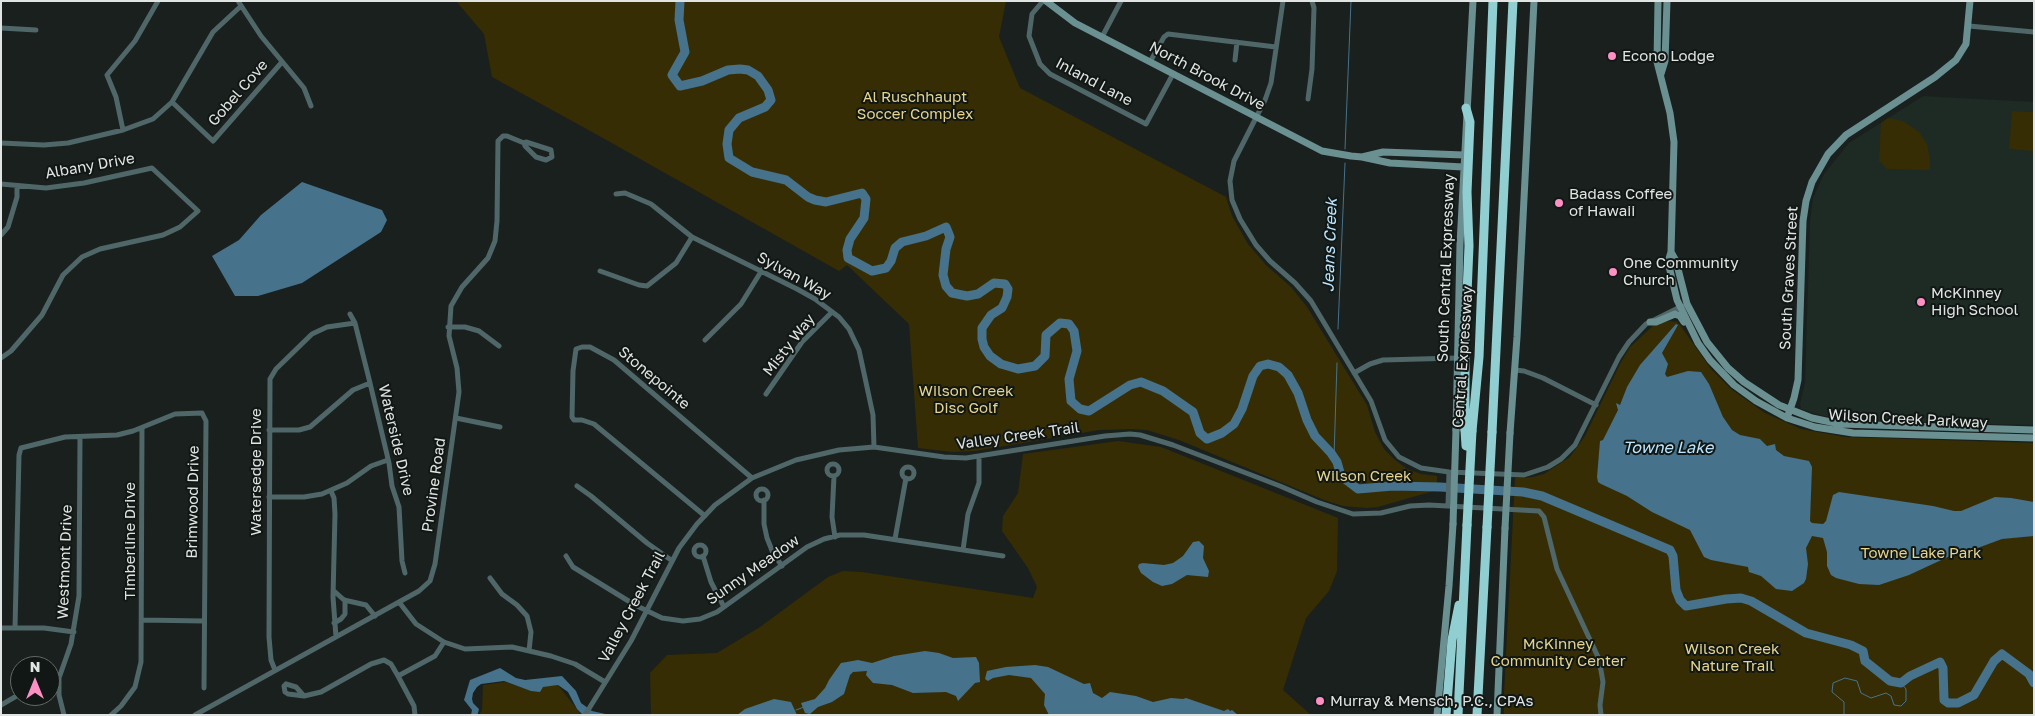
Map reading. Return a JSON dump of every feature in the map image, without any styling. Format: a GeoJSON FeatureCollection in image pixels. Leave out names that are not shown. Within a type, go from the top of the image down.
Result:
{"type":"FeatureCollection","features":[{"type":"Feature","properties":{"kind":"highway","name":"Central Expressway"},"geometry":{"type":"LineString","coordinates":[[1458,715],[1469,481],[1464,430],[1479,357],[1493,1]]}},
{"type":"Feature","properties":{"kind":"highway","name":"Central Expressway"},"geometry":{"type":"LineString","coordinates":[[1478,715],[1513,1]]}},
{"type":"Feature","properties":{"kind":"highway"},"geometry":{"type":"LineString","coordinates":[[1464,430],[1469,246],[1467,192],[1470,122],[1466,108]]}},
{"type":"Feature","properties":{"kind":"highway"},"geometry":{"type":"LineString","coordinates":[[1446,715],[1452,640],[1464,588]]}},
{"type":"Feature","properties":{"kind":"main road","name":"North Brook Drive"},"geometry":{"type":"LineString","coordinates":[[1044,1],[1069,19],[1102,37],[1322,151],[1340,156],[1362,156],[1383,152],[1464,155]]}},
{"type":"Feature","properties":{"kind":"main road","name":"South Central Expressway"},"geometry":{"type":"LineString","coordinates":[[1437,715],[1449,586],[1452,524],[1464,430],[1457,358],[1463,167],[1473,1]]}},
{"type":"Feature","properties":{"kind":"main road"},"geometry":{"type":"LineString","coordinates":[[1497,715],[1505,528],[1534,1]]}},
{"type":"Feature","properties":{"kind":"main road","name":"Wilson Creek Parkway"},"geometry":{"type":"LineString","coordinates":[[1658,1],[1657,62],[1673,134],[1671,252],[1668,262],[1675,294],[1684,305],[1706,342],[1728,368],[1760,395],[1788,414],[1815,427],[1834,431],[2034,438]]}},
{"type":"Feature","properties":{"kind":"main road","name":"Wilson Creek Parkway"},"geometry":{"type":"LineString","coordinates":[[1661,74],[1665,61],[1667,1]]}},
{"type":"Feature","properties":{"kind":"main road","name":"South Graves Street"},"geometry":{"type":"LineString","coordinates":[[1788,414],[1796,391],[1798,374],[1803,221],[1807,196],[1816,174],[1828,154],[1846,135],[1948,68],[1965,46],[1969,26],[1970,1]]}},
{"type":"Feature","properties":{"kind":"main road"},"geometry":{"type":"LineString","coordinates":[[1412,152],[1412,164]]}},
{"type":"Feature","properties":{"kind":"main road","name":"North Brook Drive"},"geometry":{"type":"LineString","coordinates":[[1362,156],[1380,162],[1463,167]]}},
{"type":"Feature","properties":{"kind":"main road","name":"Wilson Creek Parkway"},"geometry":{"type":"LineString","coordinates":[[1684,305],[1693,334],[1710,360],[1745,393],[1769,409],[1832,423],[2034,430]]}},
{"type":"Feature","properties":{"kind":"main road"},"geometry":{"type":"LineString","coordinates":[[1650,322],[1656,322],[1670,315],[1679,315],[1699,349],[1710,360]]}},
{"type":"Feature","properties":{"kind":"main road"},"geometry":{"type":"LineString","coordinates":[[1834,431],[1874,429],[1879,425]]}},
{"type":"Feature","properties":{"kind":"street"},"geometry":{"type":"LineString","coordinates":[[123,130],[116,97],[107,77],[136,41],[158,1]]}},
{"type":"Feature","properties":{"kind":"street","name":"Inland Lane"},"geometry":{"type":"LineString","coordinates":[[1044,1],[1032,14],[1029,33],[1030,40],[1042,67],[1050,74],[1146,124],[1173,74]]}},
{"type":"Feature","properties":{"kind":"street"},"geometry":{"type":"LineString","coordinates":[[1102,37],[1121,1]]}},
{"type":"Feature","properties":{"kind":"street"},"geometry":{"type":"LineString","coordinates":[[1283,1],[1271,83],[1232,168],[1230,187],[1234,206],[1244,226],[1261,251],[1295,283],[1310,301],[1371,401],[1382,435],[1392,451],[1412,465],[1449,472],[1516,475],[1542,470],[1567,455],[1579,440],[1624,349],[1634,336],[1650,322],[1684,305]]}},
{"type":"Feature","properties":{"kind":"street"},"geometry":{"type":"LineString","coordinates":[[1308,99],[1312,70],[1314,8],[1312,1]]}},
{"type":"Feature","properties":{"kind":"street"},"geometry":{"type":"LineString","coordinates":[[1,143],[56,145],[123,130],[153,119],[172,102],[213,32],[240,4],[261,36],[304,88],[311,106]]}},
{"type":"Feature","properties":{"kind":"street"},"geometry":{"type":"LineString","coordinates":[[1969,26],[2034,32]]}},
{"type":"Feature","properties":{"kind":"street"},"geometry":{"type":"LineString","coordinates":[[1,28],[36,30]]}},
{"type":"Feature","properties":{"kind":"street"},"geometry":{"type":"LineString","coordinates":[[1150,62],[1164,37],[1168,34],[1276,47]]}},
{"type":"Feature","properties":{"kind":"street"},"geometry":{"type":"LineString","coordinates":[[1235,60],[1237,42]]}},
{"type":"Feature","properties":{"kind":"street","name":"Gobel Cove"},"geometry":{"type":"LineString","coordinates":[[172,102],[214,141],[282,62]]}},
{"type":"Feature","properties":{"kind":"street","name":"Provine Road"},"geometry":{"type":"LineString","coordinates":[[195,715],[399,602],[426,586],[433,574],[456,418],[459,385],[448,327],[453,300],[488,258],[495,241],[498,221],[498,146],[501,138],[507,136],[524,143]]}},
{"type":"Feature","properties":{"kind":"street"},"geometry":{"type":"LineString","coordinates":[[530,142],[548,148],[552,150],[553,156],[546,160],[536,157],[524,143],[530,142]]}},
{"type":"Feature","properties":{"kind":"street","name":"Albany Drive"},"geometry":{"type":"LineString","coordinates":[[1,184],[17,187],[46,188],[84,183],[152,168],[198,211],[180,227],[163,235],[100,249],[82,258],[63,275],[42,315],[11,351],[1,358]]}},
{"type":"Feature","properties":{"kind":"street"},"geometry":{"type":"LineString","coordinates":[[1,235],[8,227],[17,197],[17,187]]}},
{"type":"Feature","properties":{"kind":"street","name":"Sylvan Way"},"geometry":{"type":"LineString","coordinates":[[616,194],[625,193],[651,204],[692,238],[797,288],[832,312],[849,330],[859,350],[873,415],[874,447]]}},
{"type":"Feature","properties":{"kind":"street"},"geometry":{"type":"LineString","coordinates":[[600,271],[647,286],[676,263],[692,238]]}},
{"type":"Feature","properties":{"kind":"street"},"geometry":{"type":"LineString","coordinates":[[705,340],[741,304],[762,270]]}},
{"type":"Feature","properties":{"kind":"street","name":"Misty Way"},"geometry":{"type":"LineString","coordinates":[[766,394],[802,342],[832,312]]}},
{"type":"Feature","properties":{"kind":"street","name":"Waterside Drive"},"geometry":{"type":"LineString","coordinates":[[350,314],[355,323],[370,383],[400,515],[404,574]]}},
{"type":"Feature","properties":{"kind":"street","name":"Watersedge Drive"},"geometry":{"type":"LineString","coordinates":[[276,670],[269,649],[270,380],[276,369],[320,330],[355,323]]}},
{"type":"Feature","properties":{"kind":"street"},"geometry":{"type":"LineString","coordinates":[[448,327],[464,327],[480,331],[499,346]]}},
{"type":"Feature","properties":{"kind":"street","name":"Stonepointe"},"geometry":{"type":"LineString","coordinates":[[705,516],[594,424],[582,420],[574,420],[572,417],[574,355],[579,348],[590,347],[614,360],[752,478]]}},
{"type":"Feature","properties":{"kind":"street"},"geometry":{"type":"LineString","coordinates":[[1354,373],[1370,364],[1383,360],[1457,358]]}},
{"type":"Feature","properties":{"kind":"street"},"geometry":{"type":"LineString","coordinates":[[1514,370],[1524,371],[1543,378],[1596,405]]}},
{"type":"Feature","properties":{"kind":"street"},"geometry":{"type":"LineString","coordinates":[[269,430],[299,430],[310,427],[353,390],[370,383]]}},
{"type":"Feature","properties":{"kind":"street","name":"Brimwood Drive"},"geometry":{"type":"LineString","coordinates":[[15,628],[19,455],[21,448],[65,438],[125,434],[168,416],[188,412],[202,413],[206,421],[204,688]]}},
{"type":"Feature","properties":{"kind":"street"},"geometry":{"type":"LineString","coordinates":[[456,418],[500,426]]}},
{"type":"Feature","properties":{"kind":"street","name":"Timberline Drive"},"geometry":{"type":"LineString","coordinates":[[111,715],[121,706],[135,687],[142,654],[142,428]]}},
{"type":"Feature","properties":{"kind":"street","name":"Valley Creek Trail"},"geometry":{"type":"LineString","coordinates":[[585,715],[631,641],[671,560],[687,536],[724,498],[752,478],[809,455],[839,450],[874,447],[944,457],[979,457],[1105,436],[1140,435],[1167,443],[1317,502],[1354,514],[1381,513],[1418,505],[1448,505],[1535,510],[1542,514],[1556,570],[1599,659],[1603,682],[1600,706],[1601,715]]}},
{"type":"Feature","properties":{"kind":"street","name":"Westmont Drive"},"geometry":{"type":"LineString","coordinates":[[60,675],[74,632],[79,596],[80,437]]}},
{"type":"Feature","properties":{"kind":"street"},"geometry":{"type":"LineString","coordinates":[[963,550],[968,514],[979,483],[979,457]]}},
{"type":"Feature","properties":{"kind":"street"},"geometry":{"type":"LineString","coordinates":[[269,497],[313,496],[331,491],[347,483],[371,466],[388,460]]}},
{"type":"Feature","properties":{"kind":"street"},"geometry":{"type":"LineString","coordinates":[[1448,505],[1449,472]]}},
{"type":"Feature","properties":{"kind":"street"},"geometry":{"type":"LineString","coordinates":[[834,476],[832,517],[835,537]]}},
{"type":"Feature","properties":{"kind":"street"},"geometry":{"type":"LineString","coordinates":[[895,539],[906,478]]}},
{"type":"Feature","properties":{"kind":"street"},"geometry":{"type":"LineString","coordinates":[[576,486],[671,560]]}},
{"type":"Feature","properties":{"kind":"street"},"geometry":{"type":"LineString","coordinates":[[331,491],[334,498],[335,514],[334,621],[336,637]]}},
{"type":"Feature","properties":{"kind":"street"},"geometry":{"type":"LineString","coordinates":[[764,500],[767,538],[773,553],[782,566]]}},
{"type":"Feature","properties":{"kind":"street","name":"Sunny Meadow"},"geometry":{"type":"LineString","coordinates":[[566,556],[573,567],[646,611],[662,618],[683,621],[705,617],[724,608],[811,545],[835,537],[858,534],[1003,556]]}},
{"type":"Feature","properties":{"kind":"street"},"geometry":{"type":"LineString","coordinates":[[703,556],[711,582],[724,608]]}},
{"type":"Feature","properties":{"kind":"street"},"geometry":{"type":"LineString","coordinates":[[490,578],[502,594],[517,605],[526,616],[531,632],[529,651]]}},
{"type":"Feature","properties":{"kind":"street"},"geometry":{"type":"LineString","coordinates":[[334,591],[345,600],[366,605],[375,616]]}},
{"type":"Feature","properties":{"kind":"street"},"geometry":{"type":"LineString","coordinates":[[334,621],[343,618],[345,614],[345,600]]}},
{"type":"Feature","properties":{"kind":"street"},"geometry":{"type":"LineString","coordinates":[[399,602],[416,624],[444,642],[465,649],[512,647],[529,651],[575,664],[605,682]]}},
{"type":"Feature","properties":{"kind":"street"},"geometry":{"type":"LineString","coordinates":[[142,620],[204,621]]}},
{"type":"Feature","properties":{"kind":"street"},"geometry":{"type":"LineString","coordinates":[[1,628],[44,628],[74,632]]}},
{"type":"Feature","properties":{"kind":"street"},"geometry":{"type":"LineString","coordinates":[[398,676],[435,656],[444,642]]}},
{"type":"Feature","properties":{"kind":"street"},"geometry":{"type":"LineString","coordinates":[[304,696],[328,689],[380,660],[388,662],[398,676],[414,706],[415,715]]}},
{"type":"Feature","properties":{"kind":"street","name":"Westmont Drive"},"geometry":{"type":"LineString","coordinates":[[60,699],[64,715]]}},
{"type":"Feature","properties":{"kind":"shaded area","name":"McKinney High School"},"geometry":{"type":"Polygon","coordinates":[[[1923,96],[2034,102],[2034,425],[1856,421],[1824,416],[1801,409],[1800,404],[1805,383],[1810,222],[1813,198],[1824,174],[1849,143],[1923,96]]]}},
{"type":"Feature","properties":{"kind":"green space","name":"Al Ruschhaupt Soccer Complex"},"geometry":{"type":"Polygon","coordinates":[[[456,1],[1006,1],[999,37],[1020,88],[1226,197],[1232,216],[1248,244],[1266,265],[1291,287],[1307,307],[1367,405],[1375,432],[1384,449],[1407,469],[1421,474],[1437,476],[1437,490],[1378,507],[1343,506],[1324,500],[1179,440],[1147,430],[1099,430],[975,451],[952,452],[918,448],[909,324],[847,265],[839,271],[492,77],[484,34],[456,1]]]}},
{"type":"Feature","properties":{"kind":"green space"},"geometry":{"type":"Polygon","coordinates":[[[2012,111],[2034,112],[2034,151],[2009,149],[2012,111]]]}},
{"type":"Feature","properties":{"kind":"green space"},"geometry":{"type":"Polygon","coordinates":[[[1888,118],[1903,121],[1919,132],[1927,144],[1930,170],[1887,169],[1879,161],[1881,123],[1888,118]]]}},
{"type":"Feature","properties":{"kind":"green space","name":"Towne Lake Park"},"geometry":{"type":"Polygon","coordinates":[[[1670,321],[1677,322],[1680,325],[1711,369],[1731,389],[1765,413],[1801,429],[1845,437],[2034,443],[2034,715],[1504,715],[1515,478],[1544,474],[1570,457],[1585,436],[1630,347],[1655,324],[1670,321]]]}},
{"type":"Feature","properties":{"kind":"green space"},"geometry":{"type":"Polygon","coordinates":[[[1118,441],[1161,447],[1338,518],[1337,571],[1329,591],[1306,618],[1283,690],[1311,715],[651,715],[650,673],[667,655],[717,653],[760,627],[828,577],[843,571],[862,572],[1033,598],[1037,587],[1028,568],[1002,531],[1003,516],[1018,493],[1023,454],[1118,441]]]}},
{"type":"Feature","properties":{"kind":"green space"},"geometry":{"type":"Polygon","coordinates":[[[505,682],[523,688],[558,685],[580,713],[579,715],[479,715],[482,710],[483,685],[505,682]]]}},
{"type":"Feature","properties":{"kind":"water"},"geometry":{"type":"Polygon","coordinates":[[[302,182],[382,210],[387,220],[381,232],[302,283],[258,296],[235,296],[212,256],[239,240],[261,215],[302,182]]]}},
{"type":"Feature","properties":{"kind":"water","name":"Towne Lake"},"geometry":{"type":"Polygon","coordinates":[[[1676,324],[1678,325],[1662,353],[1668,364],[1665,374],[1667,377],[1688,371],[1701,372],[1709,384],[1723,417],[1732,430],[1740,435],[1760,439],[1767,446],[1775,444],[1776,450],[1784,456],[1809,461],[1812,467],[1810,521],[1812,523],[1823,524],[1826,521],[1833,495],[1839,492],[1933,506],[1954,511],[1961,511],[1995,497],[2034,502],[2034,536],[2002,539],[1956,556],[1950,556],[1909,575],[1879,585],[1859,584],[1831,575],[1827,566],[1827,552],[1823,538],[1812,536],[1806,548],[1808,564],[1806,579],[1804,583],[1792,591],[1776,589],[1761,576],[1749,572],[1748,567],[1704,557],[1690,530],[1601,484],[1598,482],[1597,477],[1600,441],[1603,440],[1618,410],[1616,403],[1620,405],[1627,387],[1640,365],[1676,324]]]}},
{"type":"Feature","properties":{"kind":"water"},"geometry":{"type":"Polygon","coordinates":[[[1199,541],[1204,546],[1203,558],[1209,571],[1208,577],[1187,575],[1172,584],[1162,586],[1141,573],[1138,567],[1139,564],[1143,563],[1164,565],[1173,563],[1183,556],[1193,542],[1199,541]]]}},
{"type":"Feature","properties":{"kind":"water"},"geometry":{"type":"Polygon","coordinates":[[[925,651],[953,658],[976,657],[979,663],[980,682],[975,683],[958,701],[956,696],[946,692],[913,693],[892,685],[873,683],[866,675],[867,671],[853,672],[850,675],[844,694],[832,702],[818,707],[810,714],[805,713],[801,703],[815,699],[825,688],[841,663],[858,660],[872,663],[894,656],[925,651]]]}},
{"type":"Feature","properties":{"kind":"water"},"geometry":{"type":"Polygon","coordinates":[[[1035,665],[1048,667],[1084,684],[1090,683],[1093,693],[1102,698],[1110,692],[1136,696],[1153,702],[1171,698],[1186,698],[1224,711],[1232,710],[1238,715],[1049,715],[1044,705],[1045,694],[1031,678],[1009,675],[993,678],[988,681],[985,679],[987,671],[1006,667],[1035,665]]]}},
{"type":"Feature","properties":{"kind":"water"},"geometry":{"type":"Polygon","coordinates":[[[500,668],[516,678],[525,680],[562,676],[576,691],[581,703],[592,711],[610,715],[583,715],[577,709],[568,692],[558,685],[543,687],[540,692],[531,691],[504,681],[481,684],[477,687],[472,699],[479,709],[477,715],[471,715],[472,710],[464,700],[470,680],[500,668]]]}},
{"type":"Feature","properties":{"kind":"water"},"geometry":{"type":"Polygon","coordinates":[[[774,699],[791,702],[797,715],[737,715],[745,709],[774,699]]]}},
{"type":"Feature","properties":{"kind":"waterway","name":"Wilson Creek"},"geometry":{"type":"LineString","coordinates":[[680,1],[679,20],[685,52],[672,75],[680,86],[702,81],[728,70],[740,69],[748,70],[758,76],[768,90],[771,100],[765,107],[739,118],[729,130],[727,144],[729,158],[752,172],[786,180],[808,197],[815,200],[826,202],[862,193],[866,199],[864,218],[850,239],[847,250],[848,258],[872,271],[886,268],[891,261],[895,248],[902,242],[926,236],[946,227],[950,237],[946,249],[943,275],[946,286],[952,293],[967,296],[978,294],[994,283],[1005,284],[1008,289],[1002,308],[991,315],[982,328],[984,347],[990,356],[1001,364],[1018,369],[1035,366],[1045,356],[1046,335],[1060,323],[1069,324],[1074,331],[1077,351],[1069,379],[1071,401],[1080,409],[1089,411],[1130,385],[1141,382],[1163,391],[1193,412],[1200,433],[1207,439],[1222,433],[1234,424],[1242,409],[1253,376],[1260,366],[1268,364],[1279,367],[1288,375],[1298,393],[1307,420],[1315,436],[1337,462],[1341,476],[1358,489],[1393,486],[1440,487],[1523,492],[1542,496],[1670,550],[1673,556],[1676,590],[1680,600],[1686,606],[1726,599],[1741,598],[1751,601],[1806,633],[1851,645],[1863,651],[1865,661],[1890,681],[1901,683],[1910,676],[1940,662],[1943,668],[1944,700],[1948,703],[1958,703],[1974,695],[1994,661],[2002,654],[2029,674],[2034,683]]}},
{"type":"Feature","properties":{"kind":"waterway","name":"Jeans Creek"},"geometry":{"type":"LineString","coordinates":[[1345,149],[1351,1]]}},
{"type":"Feature","properties":{"kind":"waterway","name":"Jeans Creek"},"geometry":{"type":"LineString","coordinates":[[1338,329],[1345,163]]}},
{"type":"Feature","properties":{"kind":"waterway","name":"Jeans Creek"},"geometry":{"type":"LineString","coordinates":[[1334,457],[1337,363]]}},
{"type":"Feature","properties":{"kind":"waterway"},"geometry":{"type":"LineString","coordinates":[[1844,715],[1844,702],[1832,692],[1833,683],[1845,678],[1857,681],[1861,693],[1871,698],[1886,693],[1891,696],[1894,705],[1901,706],[1906,701],[1906,689],[1901,683]]}},
{"type":"Feature","properties":{"kind":"waterway"},"geometry":{"type":"LineString","coordinates":[[796,710],[804,707]]}},
{"type":"Feature","properties":{"kind":"place","name":"Econo Lodge"},"geometry":{"type":"Point","coordinates":[1612,56]}},
{"type":"Feature","properties":{"kind":"place","name":"Badass Coffee of Hawaii"},"geometry":{"type":"Point","coordinates":[1559,203]}},
{"type":"Feature","properties":{"kind":"place","name":"One Community Church"},"geometry":{"type":"Point","coordinates":[1613,272]}},
{"type":"Feature","properties":{"kind":"place","name":"McKinney High School"},"geometry":{"type":"Point","coordinates":[1921,302]}},
{"type":"Feature","properties":{"kind":"place","name":"Murray & Mensch, P.C., CPAs"},"geometry":{"type":"Point","coordinates":[1320,701]}},
{"type":"Feature","properties":{"kind":"park label","name":"Wilson Creek Disc Golf"},"geometry":{"type":"Point","coordinates":[966,400]}},
{"type":"Feature","properties":{"kind":"park label","name":"McKinney Community Center"},"geometry":{"type":"Point","coordinates":[1558,652]}},
{"type":"Feature","properties":{"kind":"park label","name":"Wilson Creek Nature Trail"},"geometry":{"type":"Point","coordinates":[1732,658]}}]}
